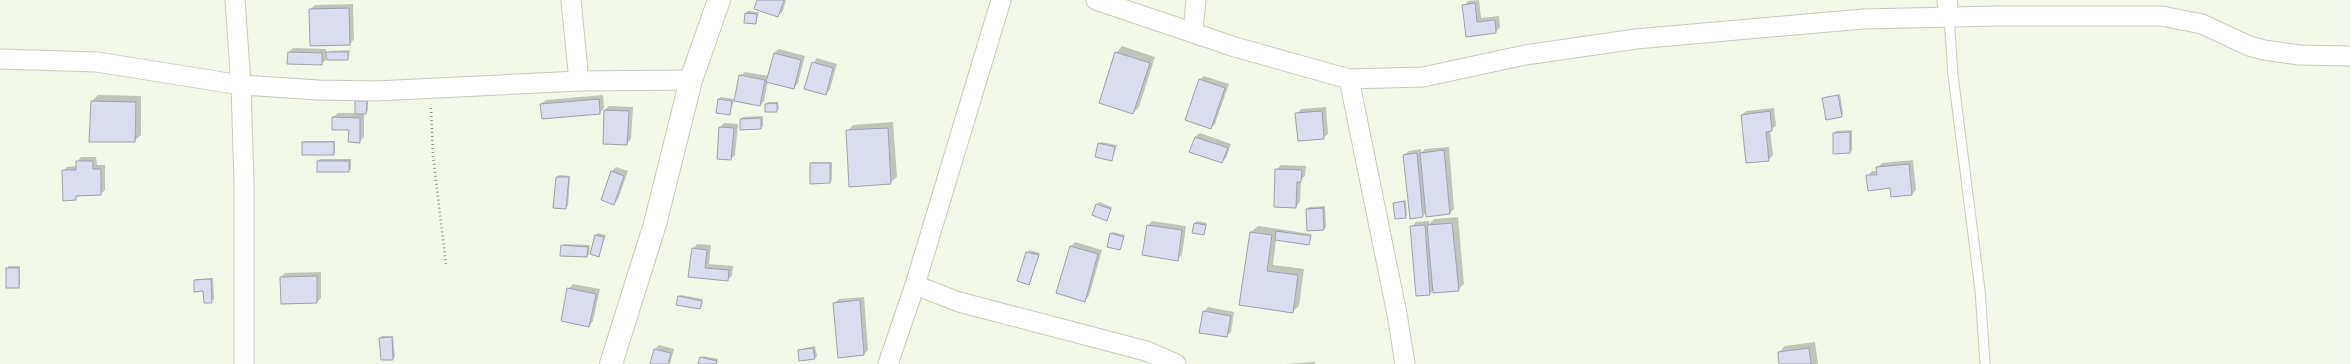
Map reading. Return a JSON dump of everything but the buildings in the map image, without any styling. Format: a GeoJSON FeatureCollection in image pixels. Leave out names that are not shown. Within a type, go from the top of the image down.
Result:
{"type":"FeatureCollection","features":[{"type":"Feature","properties":{"kind":"street"},"geometry":{"type":"LineString","coordinates":[[235,0],[241,84],[244,183],[244,364]]}},
{"type":"Feature","properties":{"kind":"street"},"geometry":{"type":"LineString","coordinates":[[571,0],[578,81]]}},
{"type":"Feature","properties":{"kind":"street"},"geometry":{"type":"LineString","coordinates":[[611,364],[655,224],[691,80],[719,0]]}},
{"type":"Feature","properties":{"kind":"street"},"geometry":{"type":"LineString","coordinates":[[888,364],[915,285],[1000,0]]}},
{"type":"Feature","properties":{"kind":"street"},"geometry":{"type":"LineString","coordinates":[[1096,0],[1288,63],[1349,79],[1423,77],[1525,55],[1636,39],[1863,20],[1948,8],[2162,16],[2202,24],[2249,46],[2264,50],[2298,55],[2350,56]]}},
{"type":"Feature","properties":{"kind":"street"},"geometry":{"type":"LineString","coordinates":[[1193,31],[1196,0]]}},
{"type":"Feature","properties":{"kind":"street"},"geometry":{"type":"LineString","coordinates":[[0,59],[97,62],[241,84],[318,90],[430,89],[578,81],[691,80]]}},
{"type":"Feature","properties":{"kind":"street"},"geometry":{"type":"LineString","coordinates":[[1349,79],[1397,314],[1405,364]]}},
{"type":"Feature","properties":{"kind":"street"},"geometry":{"type":"LineString","coordinates":[[915,285],[959,302],[1146,351],[1176,364]]}},
{"type":"Feature","properties":{"kind":"lane"},"geometry":{"type":"LineString","coordinates":[[1948,8],[1953,75],[1980,290],[1984,364]]}},
{"type":"Feature","properties":{"kind":"path"},"geometry":{"type":"LineString","coordinates":[[430,89],[433,156],[446,264]]}}]}
